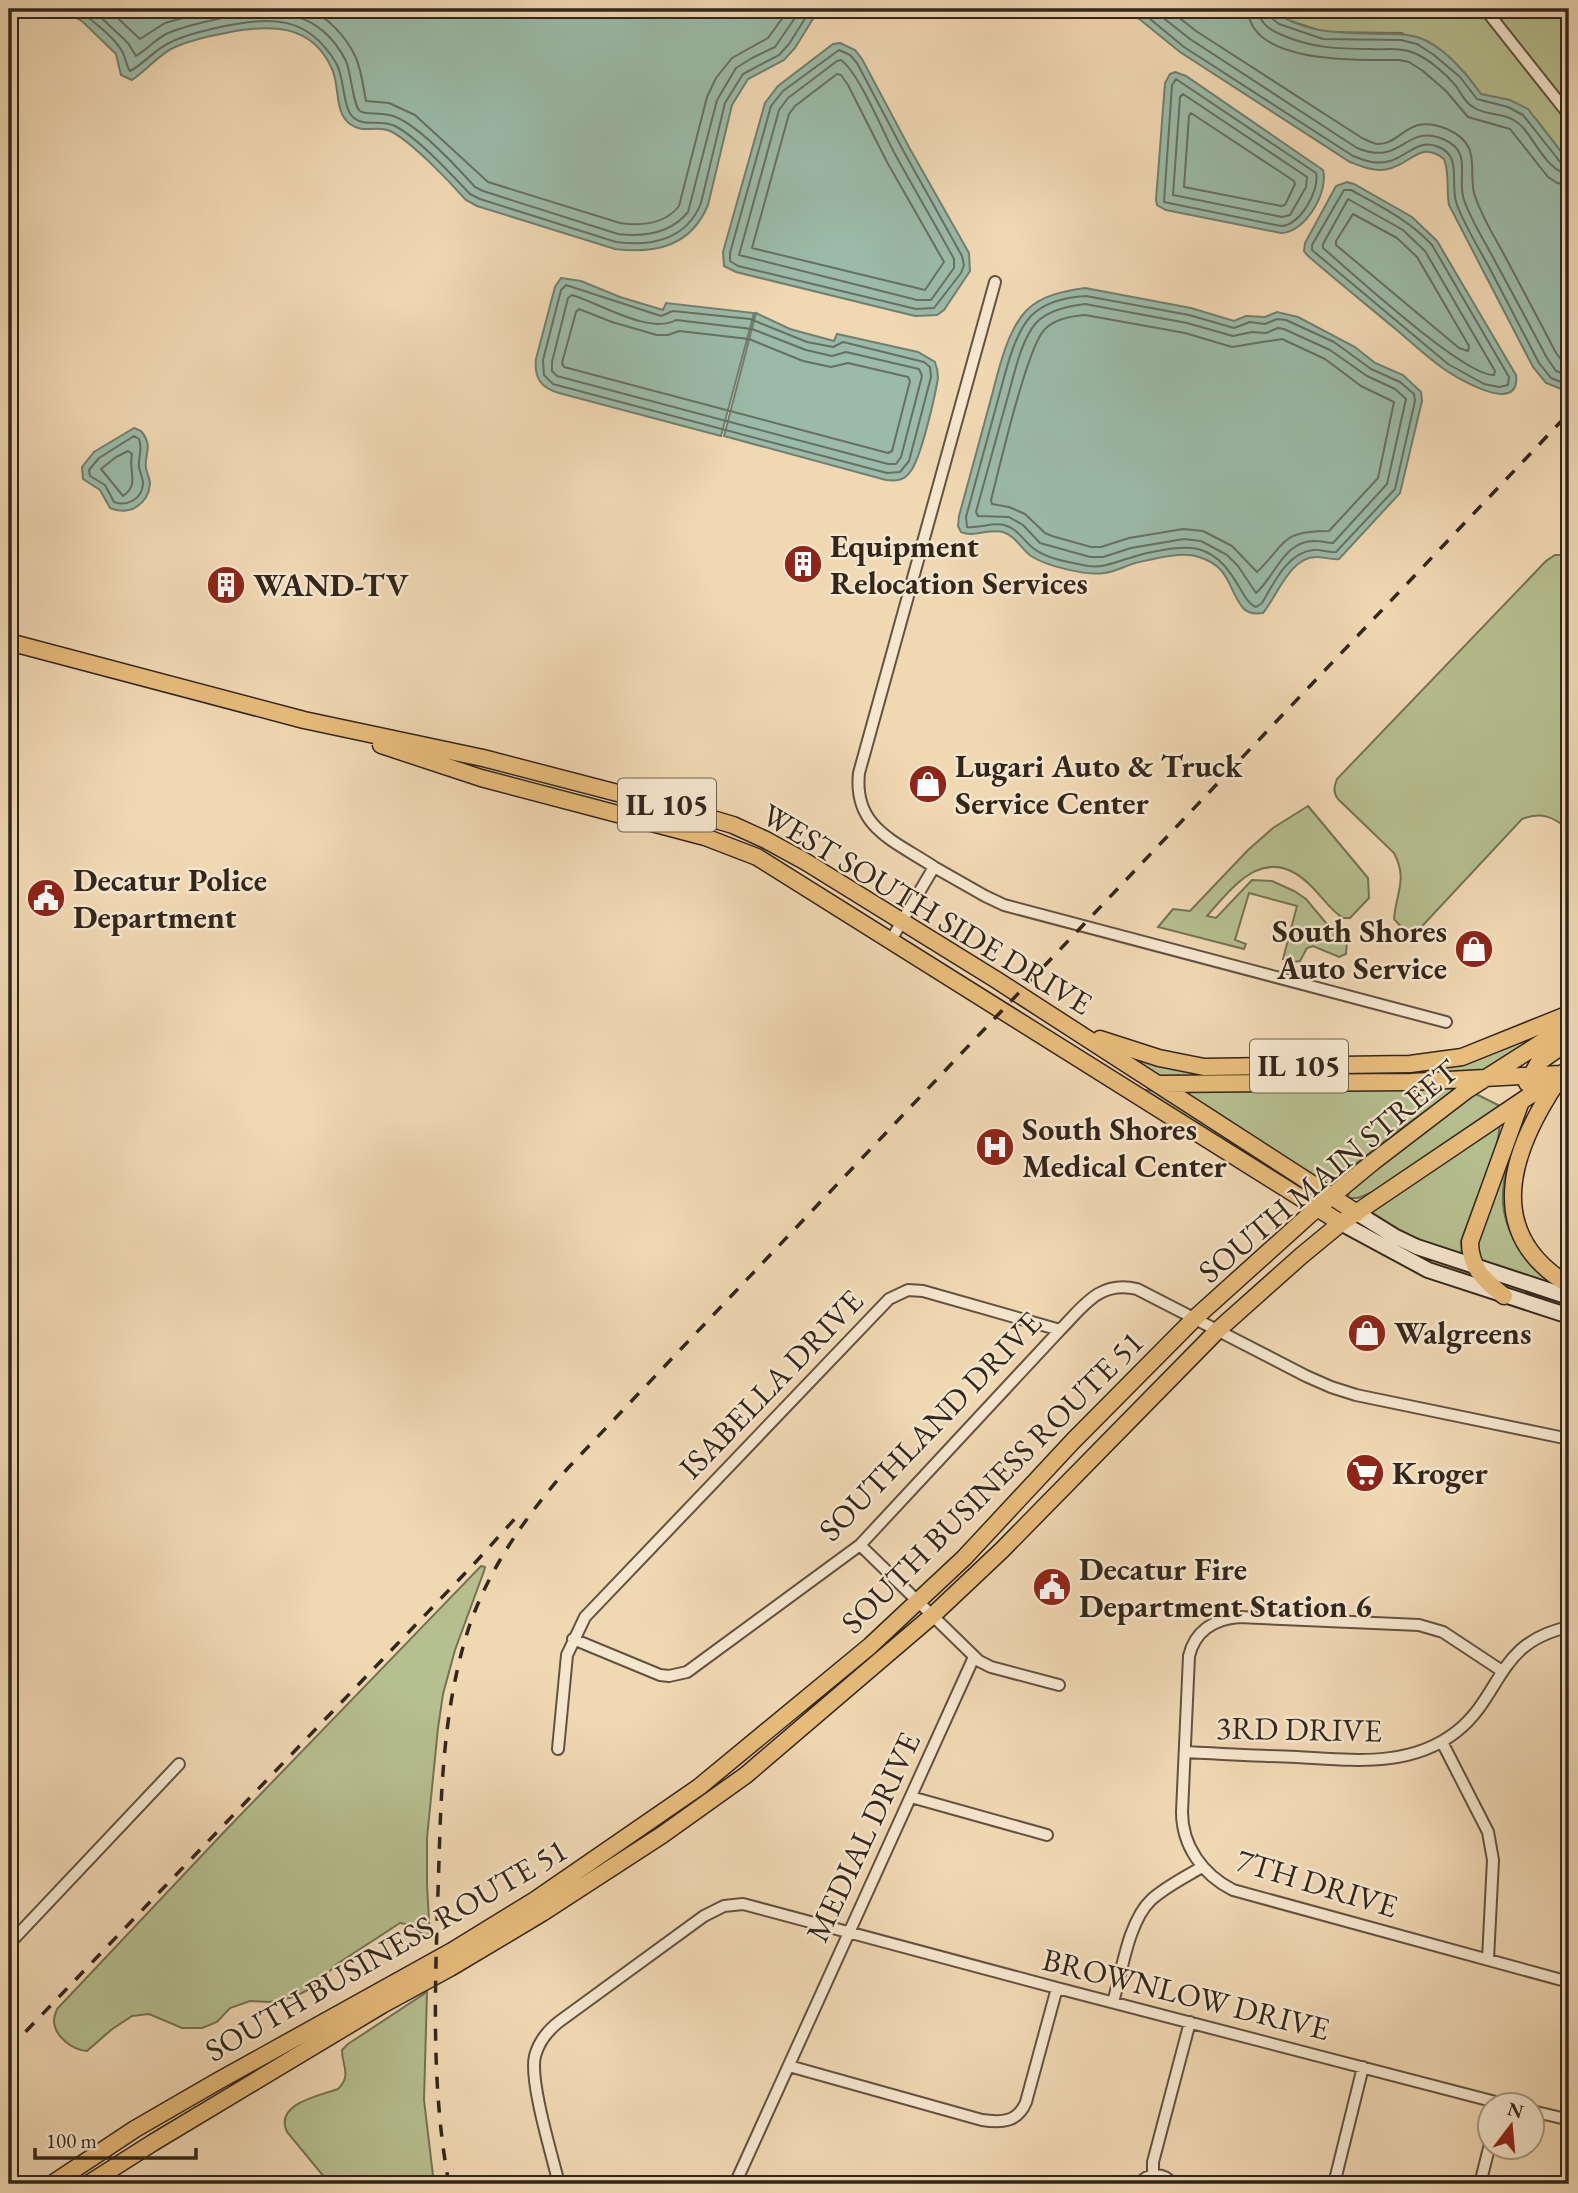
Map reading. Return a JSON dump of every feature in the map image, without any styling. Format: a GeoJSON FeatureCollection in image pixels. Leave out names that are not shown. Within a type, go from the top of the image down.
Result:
{"type":"FeatureCollection","features":[{"type":"Feature","properties":{"kind":"main road","name":"WEST SOUTH SIDE DRIVE"},"geometry":{"type":"LineString","coordinates":[[9,642],[304,720],[483,758],[679,808],[733,825],[806,862],[902,921],[1357,1213]]}},
{"type":"Feature","properties":{"kind":"main road","name":"WEST SOUTH SIDE DRIVE"},"geometry":{"type":"LineString","coordinates":[[304,720],[481,778],[730,845],[772,865],[1341,1223]]}},
{"type":"Feature","properties":{"kind":"main road","name":"IL 105"},"geometry":{"type":"LineString","coordinates":[[1033,1004],[1089,1034],[1121,1047],[1176,1062],[1217,1067],[1410,1064],[1439,1061],[1462,1057],[1569,1014]]}},
{"type":"Feature","properties":{"kind":"main road","name":"SOUTH MAIN STREET"},"geometry":{"type":"LineString","coordinates":[[1195,1318],[1316,1209],[1373,1162],[1482,1080],[1569,1025]]}},
{"type":"Feature","properties":{"kind":"main road"},"geometry":{"type":"LineString","coordinates":[[1504,1296],[1488,1283],[1475,1267],[1470,1251],[1472,1232],[1529,1077],[1539,1062],[1569,1041]]}},
{"type":"Feature","properties":{"kind":"main road","name":"IL 105"},"geometry":{"type":"LineString","coordinates":[[1099,1073],[1130,1081],[1158,1084],[1482,1080],[1566,1071]]}},
{"type":"Feature","properties":{"kind":"main road","name":"SOUTH MAIN STREET"},"geometry":{"type":"LineString","coordinates":[[1218,1330],[1341,1223],[1566,1071]]}},
{"type":"Feature","properties":{"kind":"main road"},"geometry":{"type":"LineString","coordinates":[[1566,1071],[1540,1106],[1526,1139],[1514,1176],[1512,1207],[1515,1221],[1531,1251],[1550,1272],[1569,1285]]}},
{"type":"Feature","properties":{"kind":"main road","name":"SOUTH BUSINESS ROUTE 51"},"geometry":{"type":"LineString","coordinates":[[52,2184],[124,2136],[452,1951],[607,1852],[699,1787],[870,1646],[964,1558],[1073,1441],[1195,1318]]}},
{"type":"Feature","properties":{"kind":"main road","name":"SOUTH BUSINESS ROUTE 51"},"geometry":{"type":"LineString","coordinates":[[88,2184],[359,2019],[542,1913],[662,1835],[747,1775],[932,1616],[1002,1550],[1218,1330]]}},
{"type":"Feature","properties":{"kind":"street"},"geometry":{"type":"LineString","coordinates":[[1485,9],[1569,115]]}},
{"type":"Feature","properties":{"kind":"street"},"geometry":{"type":"LineString","coordinates":[[995,282],[859,773],[859,800],[868,820],[877,829],[934,867],[1004,905],[1446,1022]]}},
{"type":"Feature","properties":{"kind":"street"},"geometry":{"type":"LineString","coordinates":[[891,940],[934,867]]}},
{"type":"Feature","properties":{"kind":"street"},"geometry":{"type":"LineString","coordinates":[[1357,1213],[1417,1247],[1569,1297]]}},
{"type":"Feature","properties":{"kind":"street"},"geometry":{"type":"LineString","coordinates":[[1341,1223],[1428,1270],[1569,1316]]}},
{"type":"Feature","properties":{"kind":"street","name":"SOUTHLAND DRIVE"},"geometry":{"type":"LineString","coordinates":[[573,1639],[647,1671],[669,1676],[678,1675],[698,1665],[860,1545],[1060,1330],[1098,1293],[1120,1286],[1137,1289],[1306,1376],[1342,1391],[1569,1439]]}},
{"type":"Feature","properties":{"kind":"street","name":"ISABELLA DRIVE"},"geometry":{"type":"LineString","coordinates":[[558,1749],[567,1655],[573,1639],[592,1609],[882,1306],[908,1290],[923,1291],[1060,1330]]}},
{"type":"Feature","properties":{"kind":"street"},"geometry":{"type":"LineString","coordinates":[[860,1545],[974,1657],[990,1667],[1059,1685]]}},
{"type":"Feature","properties":{"kind":"street","name":"7TH DRIVE"},"geometry":{"type":"LineString","coordinates":[[1502,1671],[1443,1632],[1419,1625],[1239,1617],[1214,1623],[1198,1637],[1189,1657],[1182,1826],[1186,1842],[1202,1867],[1218,1882],[1233,1890],[1569,1982]]}},
{"type":"Feature","properties":{"kind":"street","name":"3RD DRIVE"},"geometry":{"type":"LineString","coordinates":[[1186,1752],[1367,1760],[1413,1754],[1442,1742],[1467,1721],[1518,1651],[1544,1635],[1569,1627]]}},
{"type":"Feature","properties":{"kind":"street","name":"MEDIAL DRIVE"},"geometry":{"type":"LineString","coordinates":[[735,2184],[974,1657]]}},
{"type":"Feature","properties":{"kind":"street"},"geometry":{"type":"LineString","coordinates":[[1442,1742],[1488,1832],[1493,1860],[1488,1959]]}},
{"type":"Feature","properties":{"kind":"street"},"geometry":{"type":"LineString","coordinates":[[9,1944],[179,1764]]}},
{"type":"Feature","properties":{"kind":"street"},"geometry":{"type":"LineString","coordinates":[[911,1797],[1047,1835]]}},
{"type":"Feature","properties":{"kind":"street"},"geometry":{"type":"LineString","coordinates":[[1113,2002],[1140,1913],[1157,1895],[1202,1867]]}},
{"type":"Feature","properties":{"kind":"street","name":"BROWNLOW DRIVE"},"geometry":{"type":"LineString","coordinates":[[559,2184],[534,2072],[534,2058],[539,2044],[555,2025],[704,1916],[724,1906],[743,1905],[1476,2097]]}},
{"type":"Feature","properties":{"kind":"street"},"geometry":{"type":"LineString","coordinates":[[789,2066],[982,2120],[1009,2120],[1020,2115],[1026,2102],[1057,1989]]}},
{"type":"Feature","properties":{"kind":"street"},"geometry":{"type":"LineString","coordinates":[[1153,2175],[1153,2162],[1190,2022]]}},
{"type":"Feature","properties":{"kind":"street"},"geometry":{"type":"LineString","coordinates":[[1334,2184],[1363,2067]]}},
{"type":"Feature","properties":{"kind":"street"},"geometry":{"type":"LineString","coordinates":[[1546,2114],[1566,2119]]}},
{"type":"Feature","properties":{"kind":"street"},"geometry":{"type":"LineString","coordinates":[[1480,2184],[1486,2162]]}},
{"type":"Feature","properties":{"kind":"street"},"geometry":{"type":"LineString","coordinates":[[1139,2184],[1153,2175],[1166,2177],[1173,2184]]}},
{"type":"Feature","properties":{"kind":"green space"},"geometry":{"type":"Polygon","coordinates":[[[1271,9],[1569,9],[1569,162],[1536,119],[1481,94],[1465,73],[1402,33],[1324,32],[1282,18],[1271,9]]]}},
{"type":"Feature","properties":{"kind":"green space"},"geometry":{"type":"Polygon","coordinates":[[[1555,555],[1569,555],[1569,830],[1547,817],[1522,819],[1411,938],[1394,919],[1401,878],[1394,853],[1338,799],[1334,789],[1337,779],[1546,561],[1555,555]]]}},
{"type":"Feature","properties":{"kind":"green space"},"geometry":{"type":"Polygon","coordinates":[[[1308,806],[1368,878],[1369,898],[1350,918],[1343,918],[1293,872],[1279,867],[1265,868],[1240,881],[1207,916],[1216,918],[1252,880],[1272,881],[1306,899],[1326,923],[1347,941],[1346,954],[1339,957],[1313,946],[1307,948],[1300,961],[1283,959],[1297,906],[1249,893],[1235,940],[1246,944],[1244,949],[1158,927],[1173,909],[1190,911],[1248,850],[1273,828],[1308,806]]]}},
{"type":"Feature","properties":{"kind":"green space"},"geometry":{"type":"Polygon","coordinates":[[[1525,1038],[1523,1045],[1481,1072],[1171,1080],[1158,1079],[1106,1046],[1152,1061],[1361,1068],[1525,1038]]]}},
{"type":"Feature","properties":{"kind":"green space"},"geometry":{"type":"Polygon","coordinates":[[[1462,1086],[1403,1127],[1326,1187],[1174,1090],[1462,1086]]]}},
{"type":"Feature","properties":{"kind":"green space"},"geometry":{"type":"Polygon","coordinates":[[[1157,1091],[1295,1179],[1294,1185],[1144,1092],[1157,1091]]]}},
{"type":"Feature","properties":{"kind":"green space"},"geometry":{"type":"Polygon","coordinates":[[[1474,1093],[1500,1106],[1375,1191],[1358,1198],[1348,1198],[1350,1189],[1474,1093]]]}},
{"type":"Feature","properties":{"kind":"green space"},"geometry":{"type":"Polygon","coordinates":[[[1528,1106],[1505,1178],[1505,1218],[1513,1238],[1527,1259],[1548,1281],[1546,1283],[1481,1262],[1477,1241],[1528,1106]]]}},
{"type":"Feature","properties":{"kind":"green space"},"geometry":{"type":"Polygon","coordinates":[[[1500,1124],[1497,1145],[1461,1241],[1462,1258],[1434,1249],[1370,1216],[1370,1211],[1500,1124]]]}},
{"type":"Feature","properties":{"kind":"green space"},"geometry":{"type":"Polygon","coordinates":[[[481,1566],[485,1567],[484,1571],[455,1650],[443,1694],[438,1728],[427,1838],[430,1939],[411,1926],[400,1923],[337,1964],[312,1988],[294,1997],[270,2002],[250,2001],[230,2008],[217,2022],[202,2028],[182,2028],[149,2014],[132,2016],[87,2051],[65,2041],[55,2026],[57,2009],[481,1566]]]}},
{"type":"Feature","properties":{"kind":"green space"},"geometry":{"type":"Polygon","coordinates":[[[427,1992],[424,2100],[434,2184],[330,2184],[287,2132],[287,2114],[310,2098],[338,2089],[345,2080],[342,2050],[427,1992]]]}},
{"type":"Feature","properties":{"kind":"water"},"geometry":{"type":"Polygon","coordinates":[[[62,9],[819,9],[795,48],[784,60],[748,79],[732,105],[708,205],[701,219],[692,230],[670,244],[658,248],[630,250],[615,249],[477,206],[466,200],[430,162],[398,136],[385,129],[355,127],[345,119],[339,106],[332,69],[313,43],[301,35],[288,30],[258,28],[200,39],[169,50],[132,80],[121,75],[116,54],[83,22],[62,9]]]}},
{"type":"Feature","properties":{"kind":"water"},"geometry":{"type":"Polygon","coordinates":[[[1127,9],[1271,9],[1309,28],[1412,36],[1436,46],[1461,68],[1481,94],[1510,100],[1528,109],[1569,162],[1569,392],[1546,383],[1533,367],[1449,205],[1444,159],[1422,152],[1383,170],[1350,162],[1180,52],[1127,9]]]}},
{"type":"Feature","properties":{"kind":"water"},"geometry":{"type":"Polygon","coordinates":[[[840,43],[855,50],[862,59],[969,253],[970,271],[944,310],[937,315],[915,316],[736,272],[724,266],[723,252],[765,103],[778,86],[833,44],[840,43]]]}},
{"type":"Feature","properties":{"kind":"water"},"geometry":{"type":"Polygon","coordinates":[[[1175,72],[1186,76],[1323,170],[1324,179],[1319,200],[1299,226],[1281,233],[1166,210],[1157,205],[1165,83],[1170,74],[1175,72]]]}},
{"type":"Feature","properties":{"kind":"water"},"geometry":{"type":"Polygon","coordinates":[[[1347,182],[1412,217],[1437,241],[1516,375],[1515,387],[1509,393],[1487,391],[1444,369],[1307,255],[1304,251],[1305,243],[1336,186],[1347,182]]]}},
{"type":"Feature","properties":{"kind":"water"},"geometry":{"type":"Polygon","coordinates":[[[561,278],[581,281],[663,310],[666,303],[754,313],[721,436],[559,393],[543,385],[536,372],[536,359],[555,287],[561,278]]]}},
{"type":"Feature","properties":{"kind":"water"},"geometry":{"type":"Polygon","coordinates":[[[1085,288],[1191,308],[1234,321],[1246,316],[1265,317],[1277,312],[1298,317],[1355,347],[1375,363],[1403,375],[1421,392],[1422,401],[1400,493],[1339,559],[1307,559],[1291,570],[1263,613],[1245,610],[1223,572],[1209,561],[1192,555],[1167,556],[1097,574],[1077,572],[1038,560],[1003,532],[961,532],[958,526],[959,516],[1012,331],[1026,311],[1039,301],[1061,292],[1085,288]]]}},
{"type":"Feature","properties":{"kind":"water"},"geometry":{"type":"Polygon","coordinates":[[[756,313],[790,329],[834,341],[837,334],[918,352],[935,362],[938,378],[931,412],[919,454],[908,475],[900,480],[886,480],[724,436],[756,313]]]}},
{"type":"Feature","properties":{"kind":"water"},"geometry":{"type":"Polygon","coordinates":[[[134,428],[141,431],[147,441],[146,470],[150,482],[146,498],[141,503],[124,511],[117,510],[110,508],[100,490],[83,479],[82,467],[94,452],[134,428]]]}},
{"type":"Feature","properties":{"kind":"railway"},"geometry":{"type":"LineString","coordinates":[[449,2184],[439,2112],[435,2002],[444,1757],[460,1657],[470,1624],[499,1561],[538,1504],[568,1468],[1569,413]]}},
{"type":"Feature","properties":{"kind":"railway"},"geometry":{"type":"LineString","coordinates":[[9,2049],[520,1513]]}},
{"type":"Feature","properties":{"kind":"place","name":"Equipment Relocation Services"},"geometry":{"type":"Point","coordinates":[803,564]}},
{"type":"Feature","properties":{"kind":"place","name":"WAND-TV"},"geometry":{"type":"Point","coordinates":[226,585]}},
{"type":"Feature","properties":{"kind":"place","name":"Lugari Auto & Truck Service Center"},"geometry":{"type":"Point","coordinates":[928,784]}},
{"type":"Feature","properties":{"kind":"place","name":"Decatur Police Department"},"geometry":{"type":"Point","coordinates":[46,898]}},
{"type":"Feature","properties":{"kind":"place","name":"South Shores Auto Service"},"geometry":{"type":"Point","coordinates":[1474,949]}},
{"type":"Feature","properties":{"kind":"place","name":"South Shores Medical Center"},"geometry":{"type":"Point","coordinates":[995,1147]}},
{"type":"Feature","properties":{"kind":"place","name":"Walgreens"},"geometry":{"type":"Point","coordinates":[1367,1333]}},
{"type":"Feature","properties":{"kind":"place","name":"Kroger"},"geometry":{"type":"Point","coordinates":[1365,1473]}},
{"type":"Feature","properties":{"kind":"place","name":"Decatur Fire Department Station 6"},"geometry":{"type":"Point","coordinates":[1052,1587]}}]}
